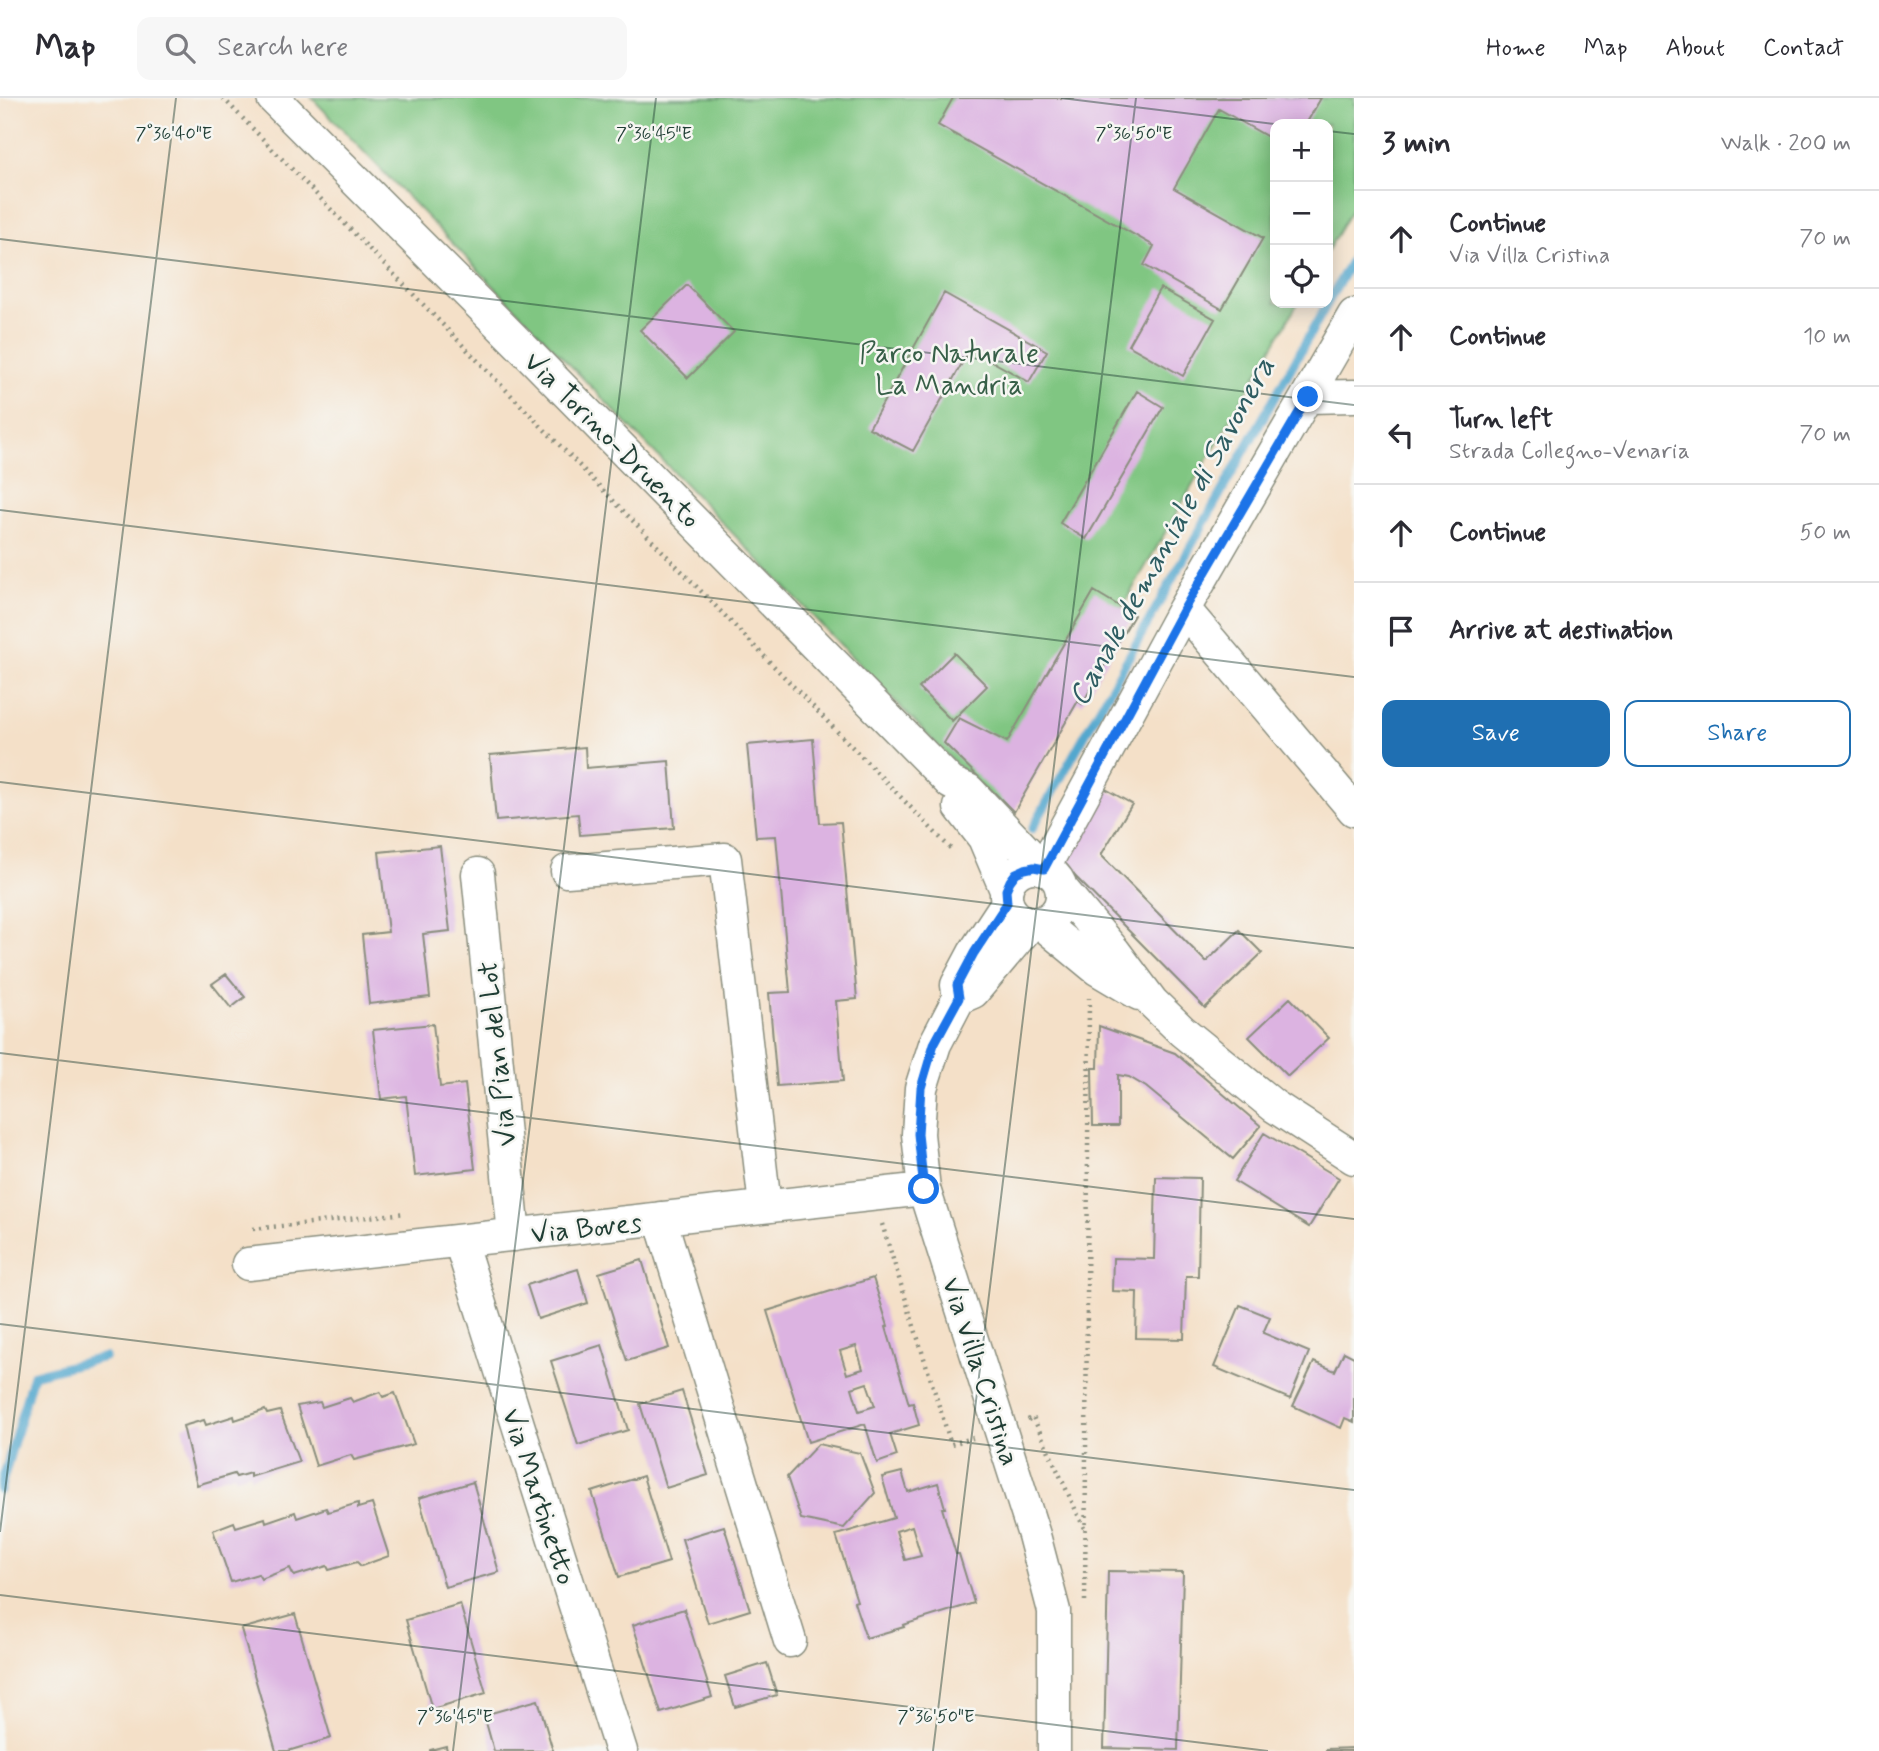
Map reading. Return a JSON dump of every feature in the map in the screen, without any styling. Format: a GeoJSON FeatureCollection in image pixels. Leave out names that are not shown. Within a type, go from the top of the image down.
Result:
{"type":"FeatureCollection","features":[{"type":"Feature","properties":{"kind":"street","name":"Via Torino-Druento"},"geometry":{"type":"LineString","coordinates":[[273,98],[951,783],[968,790],[1052,879],[1114,951],[1152,1002],[1182,1031],[1274,1106],[1354,1158]]}},
{"type":"Feature","properties":{"kind":"street"},"geometry":{"type":"LineString","coordinates":[[1052,879],[1190,600],[1354,315]]}},
{"type":"Feature","properties":{"kind":"street"},"geometry":{"type":"LineString","coordinates":[[1308,397],[1354,396]]}},
{"type":"Feature","properties":{"kind":"street"},"geometry":{"type":"LineString","coordinates":[[1190,600],[1354,810]]}},
{"type":"Feature","properties":{"kind":"street","name":"Via Torino-Druento"},"geometry":{"type":"LineString","coordinates":[[951,783],[956,800],[984,838],[1007,896]]}},
{"type":"Feature","properties":{"kind":"street"},"geometry":{"type":"LineString","coordinates":[[567,872],[725,859],[765,1206]]}},
{"type":"Feature","properties":{"kind":"street"},"geometry":{"type":"LineString","coordinates":[[1034,867],[1052,879],[1062,897],[1055,913],[1036,923],[1023,921],[1015,916],[1007,896],[1010,881],[1016,873],[1034,867]]}},
{"type":"Feature","properties":{"kind":"street","name":"Via Pian del Lot"},"geometry":{"type":"LineString","coordinates":[[478,874],[514,1235]]}},
{"type":"Feature","properties":{"kind":"street","name":"Via Villa Cristina"},"geometry":{"type":"LineString","coordinates":[[1007,896],[957,985],[959,998],[934,1044],[921,1088],[918,1134],[924,1189],[1034,1535],[1054,1611],[1054,1751]]}},
{"type":"Feature","properties":{"kind":"street","name":"Via Torino-Druento"},"geometry":{"type":"LineString","coordinates":[[1036,923],[1097,969],[1152,1002]]}},
{"type":"Feature","properties":{"kind":"street","name":"Via Villa Cristina"},"geometry":{"type":"LineString","coordinates":[[959,998],[973,992],[1036,923]]}},
{"type":"Feature","properties":{"kind":"street","name":"Via Boves"},"geometry":{"type":"LineString","coordinates":[[248,1264],[924,1189]]}},
{"type":"Feature","properties":{"kind":"street"},"geometry":{"type":"LineString","coordinates":[[660,1218],[790,1641]]}},
{"type":"Feature","properties":{"kind":"street","name":"Via Martinetto"},"geometry":{"type":"LineString","coordinates":[[460,1241],[621,1751]]}},
{"type":"Feature","properties":{"kind":"path"},"geometry":{"type":"LineString","coordinates":[[223,98],[953,851]]}},
{"type":"Feature","properties":{"kind":"path"},"geometry":{"type":"LineString","coordinates":[[1086,1532],[1089,978],[1097,969]]}},
{"type":"Feature","properties":{"kind":"path"},"geometry":{"type":"LineString","coordinates":[[253,1229],[419,1212]]}},
{"type":"Feature","properties":{"kind":"green space","name":"Parco Naturale La Mandria"},"geometry":{"type":"Polygon","coordinates":[[[312,98],[1354,98],[1354,205],[1333,241],[1333,119],[1270,119],[1270,308],[1295,308],[1003,813],[312,98]]]}},
{"type":"Feature","properties":{"kind":"building"},"geometry":{"type":"Polygon","coordinates":[[[953,98],[1321,98],[1309,119],[1270,119],[1270,138],[1219,109],[1174,188],[1263,238],[1222,309],[1144,265],[1154,246],[938,125],[953,98]]]}},
{"type":"Feature","properties":{"kind":"building"},"geometry":{"type":"Polygon","coordinates":[[[687,285],[734,332],[688,378],[640,330],[687,285]]]}},
{"type":"Feature","properties":{"kind":"building"},"geometry":{"type":"Polygon","coordinates":[[[1160,288],[1215,319],[1183,376],[1128,345],[1160,288]]]}},
{"type":"Feature","properties":{"kind":"building"},"geometry":{"type":"Polygon","coordinates":[[[944,293],[1047,351],[1029,382],[970,349],[913,451],[869,428],[944,293]]]}},
{"type":"Feature","properties":{"kind":"building"},"geometry":{"type":"Polygon","coordinates":[[[1137,391],[1163,407],[1086,539],[1060,523],[1137,391]]]}},
{"type":"Feature","properties":{"kind":"building"},"geometry":{"type":"Polygon","coordinates":[[[1094,591],[1134,615],[1082,704],[1078,701],[1014,812],[944,743],[959,718],[1007,742],[1094,591]]]}},
{"type":"Feature","properties":{"kind":"building"},"geometry":{"type":"Polygon","coordinates":[[[954,653],[987,686],[952,721],[919,688],[954,653]]]}},
{"type":"Feature","properties":{"kind":"building"},"geometry":{"type":"Polygon","coordinates":[[[813,739],[820,823],[841,822],[857,999],[836,1001],[843,1081],[777,1086],[769,993],[790,992],[776,836],[756,837],[747,745],[813,739]]]}},
{"type":"Feature","properties":{"kind":"building"},"geometry":{"type":"Polygon","coordinates":[[[585,747],[586,768],[669,761],[674,828],[580,835],[578,814],[496,821],[490,755],[585,747]]]}},
{"type":"Feature","properties":{"kind":"building"},"geometry":{"type":"Polygon","coordinates":[[[1104,788],[1132,804],[1101,855],[1206,962],[1239,930],[1262,953],[1205,1008],[1060,861],[1104,788]]]}},
{"type":"Feature","properties":{"kind":"building"},"geometry":{"type":"Polygon","coordinates":[[[440,846],[450,931],[423,934],[430,997],[369,1004],[362,935],[388,932],[379,852],[440,846]]]}},
{"type":"Feature","properties":{"kind":"building"},"geometry":{"type":"Polygon","coordinates":[[[226,974],[245,997],[231,1008],[212,984],[226,974]]]}},
{"type":"Feature","properties":{"kind":"building"},"geometry":{"type":"Polygon","coordinates":[[[1290,998],[1329,1038],[1288,1076],[1249,1037],[1290,998]]]}},
{"type":"Feature","properties":{"kind":"building"},"geometry":{"type":"Polygon","coordinates":[[[433,1024],[440,1087],[465,1084],[475,1169],[415,1176],[406,1096],[381,1099],[373,1030],[433,1024]]]}},
{"type":"Feature","properties":{"kind":"building"},"geometry":{"type":"Polygon","coordinates":[[[1099,1026],[1175,1053],[1261,1126],[1233,1159],[1146,1087],[1129,1077],[1118,1075],[1118,1126],[1093,1126],[1092,1068],[1098,1068],[1099,1026]]]}},
{"type":"Feature","properties":{"kind":"building"},"geometry":{"type":"Polygon","coordinates":[[[1264,1133],[1339,1178],[1309,1227],[1234,1181],[1264,1133]]]}},
{"type":"Feature","properties":{"kind":"building"},"geometry":{"type":"Polygon","coordinates":[[[1156,1177],[1200,1178],[1198,1276],[1186,1276],[1184,1339],[1136,1338],[1137,1292],[1112,1291],[1113,1258],[1154,1259],[1156,1177]]]}},
{"type":"Feature","properties":{"kind":"building"},"geometry":{"type":"Polygon","coordinates":[[[642,1260],[669,1348],[627,1361],[599,1273],[642,1260]]]}},
{"type":"Feature","properties":{"kind":"building"},"geometry":{"type":"Polygon","coordinates":[[[578,1269],[588,1303],[538,1319],[527,1285],[578,1269]]]}},
{"type":"Feature","properties":{"kind":"building"},"geometry":{"type":"Polygon","coordinates":[[[873,1278],[909,1404],[913,1403],[919,1425],[890,1434],[897,1456],[877,1463],[865,1424],[808,1442],[767,1311],[873,1278]],[[856,1346],[840,1351],[847,1374],[863,1369],[856,1346]],[[867,1383],[852,1388],[859,1411],[875,1406],[867,1383]]]}},
{"type":"Feature","properties":{"kind":"building"},"geometry":{"type":"Polygon","coordinates":[[[1240,1305],[1270,1317],[1263,1333],[1309,1352],[1290,1399],[1214,1367],[1240,1305]]]}},
{"type":"Feature","properties":{"kind":"building"},"geometry":{"type":"Polygon","coordinates":[[[602,1345],[628,1430],[578,1445],[551,1361],[602,1345]]]}},
{"type":"Feature","properties":{"kind":"building"},"geometry":{"type":"Polygon","coordinates":[[[1344,1352],[1354,1357],[1354,1422],[1345,1418],[1341,1428],[1293,1406],[1314,1362],[1335,1371],[1344,1352]]]}},
{"type":"Feature","properties":{"kind":"building"},"geometry":{"type":"Polygon","coordinates":[[[682,1391],[708,1475],[666,1488],[640,1404],[682,1391]]]}},
{"type":"Feature","properties":{"kind":"building"},"geometry":{"type":"Polygon","coordinates":[[[380,1392],[383,1397],[395,1393],[414,1444],[354,1460],[351,1455],[316,1466],[297,1406],[320,1402],[322,1407],[350,1398],[353,1402],[380,1392]]]}},
{"type":"Feature","properties":{"kind":"building"},"geometry":{"type":"Polygon","coordinates":[[[265,1410],[267,1414],[280,1411],[299,1462],[250,1477],[250,1473],[236,1477],[234,1474],[197,1485],[183,1426],[204,1420],[206,1425],[234,1416],[235,1420],[265,1410]]]}},
{"type":"Feature","properties":{"kind":"building"},"geometry":{"type":"Polygon","coordinates":[[[818,1444],[860,1453],[875,1493],[844,1528],[801,1519],[787,1477],[818,1444]]]}},
{"type":"Feature","properties":{"kind":"building"},"geometry":{"type":"Polygon","coordinates":[[[902,1472],[908,1492],[938,1483],[945,1508],[942,1508],[974,1603],[866,1638],[836,1535],[894,1518],[882,1477],[902,1472]],[[912,1526],[896,1531],[905,1560],[921,1556],[912,1526]]]}},
{"type":"Feature","properties":{"kind":"building"},"geometry":{"type":"Polygon","coordinates":[[[643,1476],[669,1562],[619,1577],[592,1492],[643,1476]]]}},
{"type":"Feature","properties":{"kind":"building"},"geometry":{"type":"Polygon","coordinates":[[[473,1482],[499,1572],[445,1587],[419,1498],[473,1482]]]}},
{"type":"Feature","properties":{"kind":"building"},"geometry":{"type":"Polygon","coordinates":[[[358,1503],[358,1508],[372,1504],[389,1556],[361,1566],[357,1562],[329,1570],[327,1566],[294,1576],[290,1568],[261,1579],[258,1574],[231,1582],[213,1530],[234,1522],[236,1527],[265,1518],[266,1522],[295,1512],[297,1518],[326,1508],[328,1512],[358,1503]]]}},
{"type":"Feature","properties":{"kind":"building"},"geometry":{"type":"Polygon","coordinates":[[[724,1526],[750,1610],[708,1623],[682,1539],[724,1526]]]}},
{"type":"Feature","properties":{"kind":"building"},"geometry":{"type":"Polygon","coordinates":[[[1108,1571],[1183,1572],[1178,1750],[1104,1748],[1108,1571]]]}},
{"type":"Feature","properties":{"kind":"building"},"geometry":{"type":"Polygon","coordinates":[[[460,1604],[486,1693],[432,1709],[406,1620],[460,1604]]]}},
{"type":"Feature","properties":{"kind":"building"},"geometry":{"type":"Polygon","coordinates":[[[684,1609],[712,1697],[661,1713],[633,1625],[684,1609]]]}},
{"type":"Feature","properties":{"kind":"building"},"geometry":{"type":"Polygon","coordinates":[[[295,1614],[331,1738],[288,1751],[276,1751],[241,1629],[295,1614]]]}},
{"type":"Feature","properties":{"kind":"building"},"geometry":{"type":"Polygon","coordinates":[[[767,1663],[777,1695],[735,1707],[725,1676],[767,1663]]]}},
{"type":"Feature","properties":{"kind":"building"},"geometry":{"type":"Polygon","coordinates":[[[538,1700],[553,1751],[494,1751],[484,1715],[538,1700]]]}},
{"type":"Feature","properties":{"kind":"building"},"geometry":{"type":"Polygon","coordinates":[[[446,1746],[447,1751],[430,1751],[430,1750],[446,1746]]]}},
{"type":"Feature","properties":{"kind":"building"},"geometry":{"type":"Polygon","coordinates":[[[1354,1748],[1354,1751],[1326,1751],[1326,1749],[1354,1748]]]}},
{"type":"Feature","properties":{"kind":"waterway","name":"Canale demaniale di Savonera"},"geometry":{"type":"LineString","coordinates":[[1032,829],[1354,256]]}},
{"type":"Feature","properties":{"kind":"waterway"},"geometry":{"type":"LineString","coordinates":[[0,1490],[33,1375],[105,1357]]}},
{"type":"Feature","properties":{"kind":"route"},"geometry":{"type":"LineString","coordinates":[[924,1189],[918,1134],[921,1088],[934,1044],[959,998],[957,985],[974,953],[1007,903],[1006,890],[1010,881],[1016,873],[1025,869],[1044,869],[1184,609],[1308,397]]}}]}
